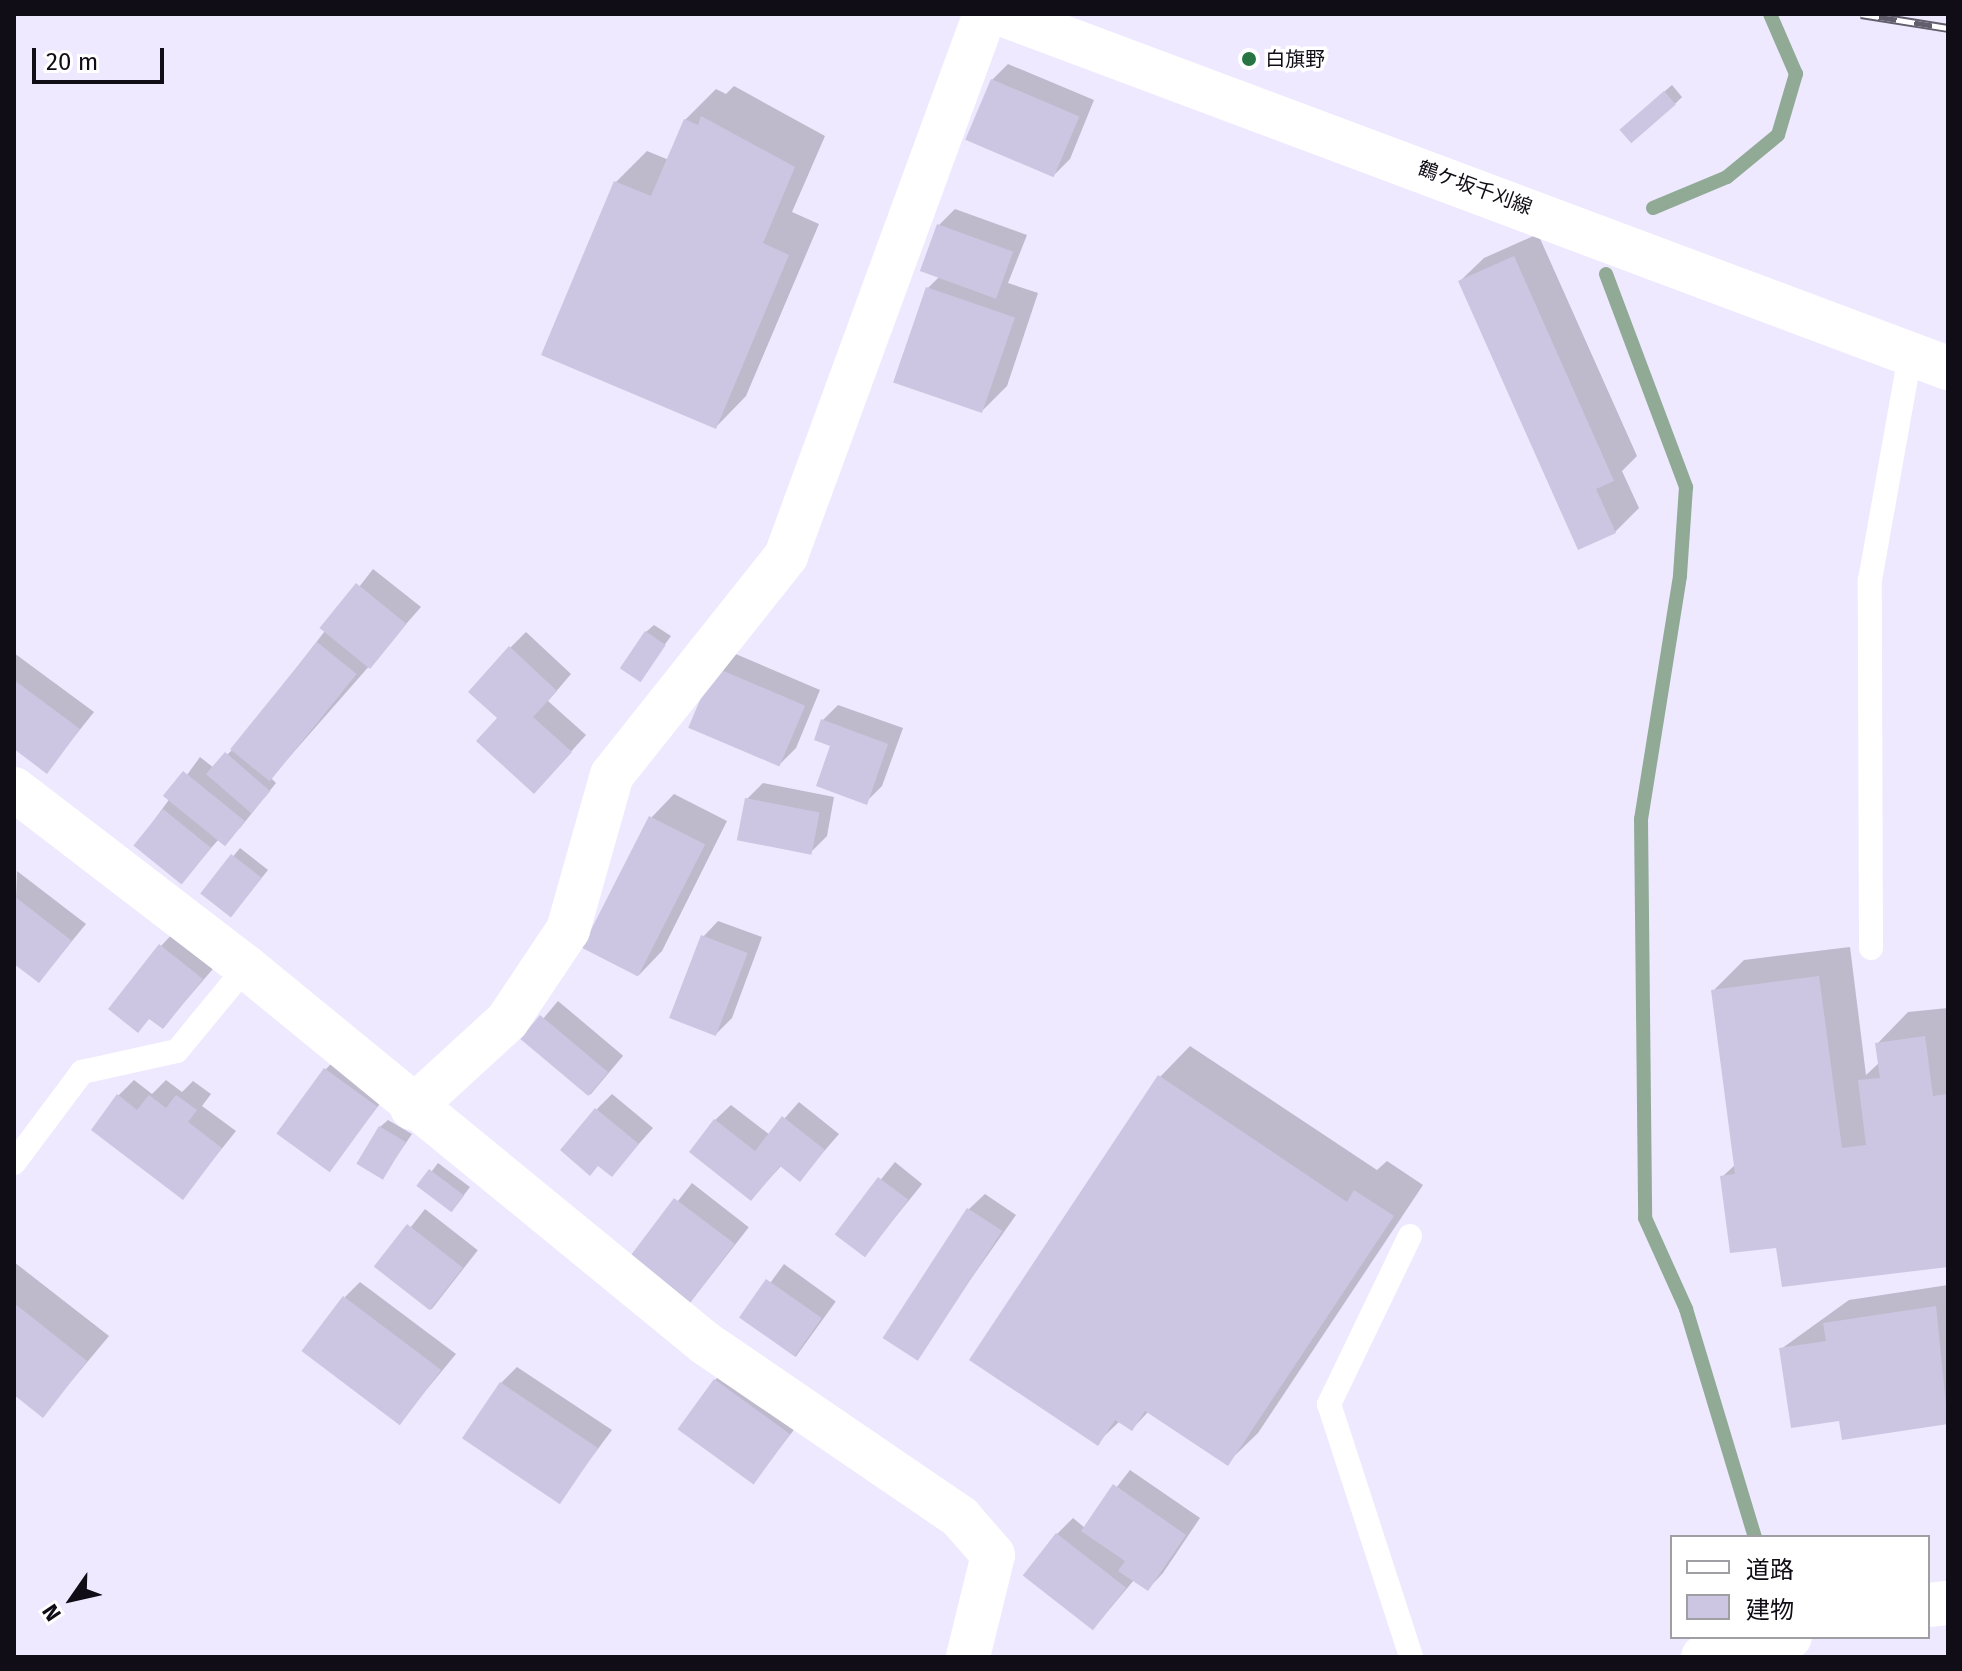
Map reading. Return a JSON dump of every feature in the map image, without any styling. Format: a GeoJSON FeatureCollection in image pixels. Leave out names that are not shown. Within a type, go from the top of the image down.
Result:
{"type":"FeatureCollection","features":[{"type":"Feature","properties":{"kind":"main road"},"geometry":{"type":"LineString","coordinates":[[412,1108],[507,1021],[568,930],[612,775],[786,556],[985,14]]}},
{"type":"Feature","properties":{"kind":"main road","name":"鶴ケ坂千刈線"},"geometry":{"type":"LineString","coordinates":[[1001,14],[1604,236],[1929,362]]}},
{"type":"Feature","properties":{"kind":"main road"},"geometry":{"type":"LineString","coordinates":[[14,789],[246,967],[412,1108],[705,1343],[960,1517],[993,1555],[968,1657]]}},
{"type":"Feature","properties":{"kind":"main road"},"geometry":{"type":"LineString","coordinates":[[1703,1657],[1781,1639]]}},
{"type":"Feature","properties":{"kind":"lane"},"geometry":{"type":"LineString","coordinates":[[1871,948],[1870,580],[1929,362]]}},
{"type":"Feature","properties":{"kind":"lane"},"geometry":{"type":"LineString","coordinates":[[14,1163],[82,1072],[177,1051],[246,967]]}},
{"type":"Feature","properties":{"kind":"lane"},"geometry":{"type":"LineString","coordinates":[[1410,1236],[1329,1404],[1411,1657]]}},
{"type":"Feature","properties":{"kind":"building"},"geometry":{"type":"Polygon","coordinates":[[[991,79],[1079,117],[1054,177],[965,140],[991,79]]]}},
{"type":"Feature","properties":{"kind":"building"},"geometry":{"type":"Polygon","coordinates":[[[1664,91],[1676,105],[1631,143],[1619,130],[1664,91]]]}},
{"type":"Feature","properties":{"kind":"building"},"geometry":{"type":"Polygon","coordinates":[[[701,116],[795,167],[763,243],[789,255],[716,429],[541,355],[614,181],[651,196],[684,119],[698,125],[701,116]]]}},
{"type":"Feature","properties":{"kind":"building"},"geometry":{"type":"Polygon","coordinates":[[[937,224],[1013,252],[996,299],[920,271],[937,224]]]}},
{"type":"Feature","properties":{"kind":"building"},"geometry":{"type":"Polygon","coordinates":[[[1514,256],[1614,481],[1596,489],[1616,533],[1578,550],[1458,281],[1514,256]]]}},
{"type":"Feature","properties":{"kind":"building"},"geometry":{"type":"Polygon","coordinates":[[[926,287],[1015,318],[982,413],[893,382],[926,287]]]}},
{"type":"Feature","properties":{"kind":"building"},"geometry":{"type":"Polygon","coordinates":[[[356,583],[407,624],[370,669],[319,628],[356,583]]]}},
{"type":"Feature","properties":{"kind":"building"},"geometry":{"type":"Polygon","coordinates":[[[645,631],[666,645],[641,682],[620,668],[645,631]]]}},
{"type":"Feature","properties":{"kind":"building"},"geometry":{"type":"Polygon","coordinates":[[[317,642],[357,674],[270,781],[230,749],[317,642]]]}},
{"type":"Feature","properties":{"kind":"building"},"geometry":{"type":"Polygon","coordinates":[[[509,646],[557,691],[533,717],[572,752],[534,794],[476,741],[497,718],[468,692],[509,646]]]}},
{"type":"Feature","properties":{"kind":"building"},"geometry":{"type":"Polygon","coordinates":[[[714,667],[805,706],[779,766],[688,728],[714,667]]]}},
{"type":"Feature","properties":{"kind":"building"},"geometry":{"type":"Polygon","coordinates":[[[14,680],[80,729],[47,774],[14,749],[14,680]]]}},
{"type":"Feature","properties":{"kind":"building"},"geometry":{"type":"Polygon","coordinates":[[[821,719],[888,744],[867,805],[816,786],[830,746],[814,740],[821,719]]]}},
{"type":"Feature","properties":{"kind":"building"},"geometry":{"type":"Polygon","coordinates":[[[225,752],[270,791],[251,813],[206,774],[225,752]]]}},
{"type":"Feature","properties":{"kind":"building"},"geometry":{"type":"Polygon","coordinates":[[[183,771],[245,821],[225,846],[163,796],[183,771]]]}},
{"type":"Feature","properties":{"kind":"building"},"geometry":{"type":"Polygon","coordinates":[[[745,798],[820,813],[811,855],[737,840],[745,798]]]}},
{"type":"Feature","properties":{"kind":"building"},"geometry":{"type":"Polygon","coordinates":[[[163,809],[211,848],[182,885],[133,846],[163,809]]]}},
{"type":"Feature","properties":{"kind":"building"},"geometry":{"type":"Polygon","coordinates":[[[649,816],[705,845],[638,976],[582,948],[649,816]]]}},
{"type":"Feature","properties":{"kind":"building"},"geometry":{"type":"Polygon","coordinates":[[[231,854],[262,878],[231,917],[200,893],[231,854]]]}},
{"type":"Feature","properties":{"kind":"building"},"geometry":{"type":"Polygon","coordinates":[[[14,896],[72,941],[39,983],[14,964],[14,896]]]}},
{"type":"Feature","properties":{"kind":"building"},"geometry":{"type":"Polygon","coordinates":[[[701,935],[748,953],[716,1036],[669,1018],[701,935]]]}},
{"type":"Feature","properties":{"kind":"building"},"geometry":{"type":"Polygon","coordinates":[[[159,944],[203,979],[163,1029],[149,1019],[138,1033],[108,1009],[159,944]]]}},
{"type":"Feature","properties":{"kind":"building"},"geometry":{"type":"Polygon","coordinates":[[[1819,976],[1842,1148],[1866,1145],[1858,1080],[1880,1078],[1875,1043],[1925,1036],[1933,1096],[1948,1094],[1948,1267],[1782,1287],[1776,1248],[1730,1253],[1720,1176],[1735,1174],[1711,990],[1819,976]]]}},
{"type":"Feature","properties":{"kind":"building"},"geometry":{"type":"Polygon","coordinates":[[[540,1015],[608,1072],[588,1096],[520,1039],[540,1015]]]}},
{"type":"Feature","properties":{"kind":"building"},"geometry":{"type":"Polygon","coordinates":[[[324,1068],[377,1107],[330,1172],[276,1134],[324,1068]]]}},
{"type":"Feature","properties":{"kind":"building"},"geometry":{"type":"Polygon","coordinates":[[[1158,1075],[1347,1202],[1354,1190],[1394,1216],[1228,1466],[1145,1411],[1132,1431],[1115,1420],[1098,1446],[969,1360],[1158,1075]]]}},
{"type":"Feature","properties":{"kind":"building"},"geometry":{"type":"Polygon","coordinates":[[[117,1094],[137,1110],[149,1095],[166,1108],[176,1095],[197,1110],[188,1122],[222,1148],[183,1200],[91,1130],[117,1094]]]}},
{"type":"Feature","properties":{"kind":"building"},"geometry":{"type":"Polygon","coordinates":[[[595,1108],[639,1144],[612,1177],[598,1166],[590,1176],[560,1150],[595,1108]]]}},
{"type":"Feature","properties":{"kind":"building"},"geometry":{"type":"Polygon","coordinates":[[[782,1116],[825,1150],[800,1182],[780,1166],[751,1201],[689,1152],[714,1119],[755,1151],[782,1116]]]}},
{"type":"Feature","properties":{"kind":"building"},"geometry":{"type":"Polygon","coordinates":[[[379,1126],[406,1142],[383,1180],[356,1164],[379,1126]]]}},
{"type":"Feature","properties":{"kind":"building"},"geometry":{"type":"Polygon","coordinates":[[[429,1169],[464,1195],[452,1212],[416,1186],[429,1169]]]}},
{"type":"Feature","properties":{"kind":"building"},"geometry":{"type":"Polygon","coordinates":[[[878,1177],[908,1200],[865,1257],[835,1235],[878,1177]]]}},
{"type":"Feature","properties":{"kind":"building"},"geometry":{"type":"Polygon","coordinates":[[[674,1198],[735,1244],[688,1306],[627,1260],[674,1198]]]}},
{"type":"Feature","properties":{"kind":"building"},"geometry":{"type":"Polygon","coordinates":[[[967,1208],[1002,1231],[918,1361],[883,1338],[967,1208]]]}},
{"type":"Feature","properties":{"kind":"building"},"geometry":{"type":"Polygon","coordinates":[[[407,1224],[463,1268],[430,1310],[374,1267],[407,1224]]]}},
{"type":"Feature","properties":{"kind":"building"},"geometry":{"type":"Polygon","coordinates":[[[766,1279],[822,1318],[795,1357],[739,1318],[766,1279]]]}},
{"type":"Feature","properties":{"kind":"building"},"geometry":{"type":"Polygon","coordinates":[[[343,1296],[441,1370],[400,1425],[301,1351],[343,1296]]]}},
{"type":"Feature","properties":{"kind":"building"},"geometry":{"type":"Polygon","coordinates":[[[14,1303],[87,1361],[43,1418],[14,1395],[14,1303]]]}},
{"type":"Feature","properties":{"kind":"building"},"geometry":{"type":"Polygon","coordinates":[[[1936,1306],[1948,1424],[1842,1440],[1839,1421],[1791,1428],[1779,1348],[1826,1341],[1823,1323],[1936,1306]]]}},
{"type":"Feature","properties":{"kind":"building"},"geometry":{"type":"Polygon","coordinates":[[[714,1379],[790,1434],[754,1484],[678,1429],[714,1379]]]}},
{"type":"Feature","properties":{"kind":"building"},"geometry":{"type":"Polygon","coordinates":[[[500,1382],[598,1448],[560,1504],[462,1438],[500,1382]]]}},
{"type":"Feature","properties":{"kind":"building"},"geometry":{"type":"Polygon","coordinates":[[[1113,1484],[1186,1535],[1148,1591],[1118,1571],[1125,1561],[1081,1531],[1113,1484]]]}},
{"type":"Feature","properties":{"kind":"building"},"geometry":{"type":"Polygon","coordinates":[[[1056,1533],[1126,1588],[1093,1630],[1023,1576],[1056,1533]]]}},
{"type":"Feature","properties":{"kind":"waterway"},"geometry":{"type":"LineString","coordinates":[[1653,208],[1727,177],[1778,135],[1796,74],[1770,14]]}},
{"type":"Feature","properties":{"kind":"waterway"},"geometry":{"type":"LineString","coordinates":[[1606,274],[1686,487],[1680,576],[1641,819],[1645,1218],[1686,1309],[1754,1535]]}},
{"type":"Feature","properties":{"kind":"railway"},"geometry":{"type":"LineString","coordinates":[[1861,14],[1948,28]]}},
{"type":"Feature","properties":{"kind":"place","name":"白旗野"},"geometry":{"type":"Point","coordinates":[1249,59]}}]}
